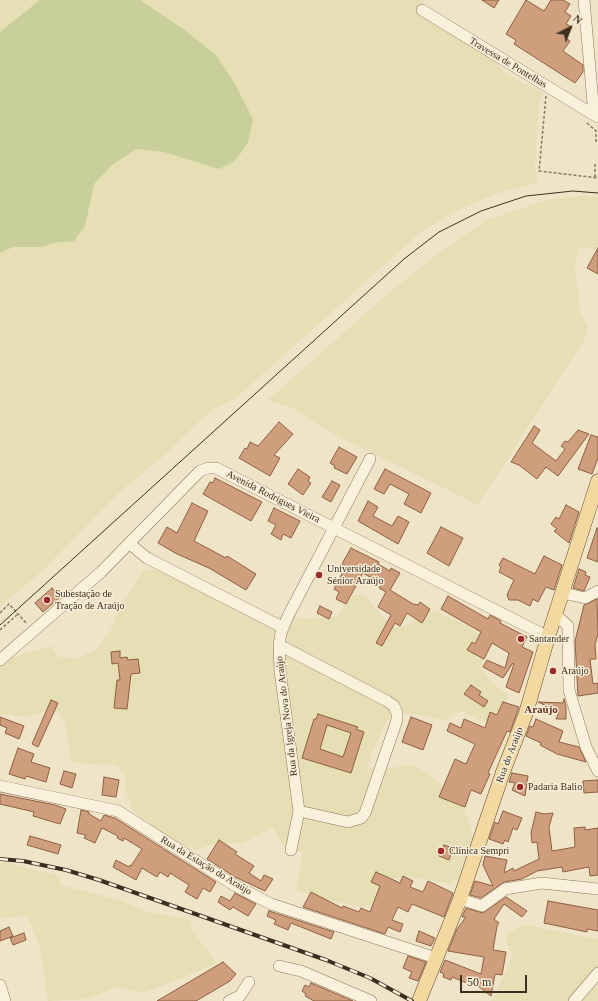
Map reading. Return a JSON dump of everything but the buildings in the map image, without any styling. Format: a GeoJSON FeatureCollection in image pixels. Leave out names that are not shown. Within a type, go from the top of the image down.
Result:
{"type":"FeatureCollection","features":[{"type":"Feature","properties":{"kind":"main road","name":"Rua do Araújo"},"geometry":{"type":"LineString","coordinates":[[421,996],[460,900],[503,772],[526,713],[548,637],[598,481]]}},
{"type":"Feature","properties":{"kind":"street"},"geometry":{"type":"LineString","coordinates":[[584,0],[596,116]]}},
{"type":"Feature","properties":{"kind":"street","name":"Travessa de Pontelhas"},"geometry":{"type":"LineString","coordinates":[[422,10],[596,116]]}},
{"type":"Feature","properties":{"kind":"street","name":"Rua da Igreja Nova do Araújo"},"geometry":{"type":"LineString","coordinates":[[290,850],[299,811],[280,671],[279,645],[282,627],[370,460]]}},
{"type":"Feature","properties":{"kind":"street","name":"Avenida Rodrigues Vieira"},"geometry":{"type":"LineString","coordinates":[[0,660],[101,572],[200,471],[208,468],[216,468],[548,637]]}},
{"type":"Feature","properties":{"kind":"street"},"geometry":{"type":"LineString","coordinates":[[130,544],[147,558],[282,627]]}},
{"type":"Feature","properties":{"kind":"street"},"geometry":{"type":"LineString","coordinates":[[563,593],[585,598],[598,591]]}},
{"type":"Feature","properties":{"kind":"street"},"geometry":{"type":"LineString","coordinates":[[556,615],[568,626],[569,690],[586,747],[598,771]]}},
{"type":"Feature","properties":{"kind":"street"},"geometry":{"type":"LineString","coordinates":[[279,645],[387,701],[394,706],[397,713],[397,720],[365,813],[361,818],[348,822],[299,811]]}},
{"type":"Feature","properties":{"kind":"street","name":"Rua da Estação do Araújo"},"geometry":{"type":"LineString","coordinates":[[0,786],[118,811],[234,885],[271,904],[436,958]]}},
{"type":"Feature","properties":{"kind":"street"},"geometry":{"type":"LineString","coordinates":[[460,900],[482,906],[505,889],[542,883],[598,889]]}},
{"type":"Feature","properties":{"kind":"street"},"geometry":{"type":"LineString","coordinates":[[278,966],[301,971],[371,1001]]}},
{"type":"Feature","properties":{"kind":"street"},"geometry":{"type":"LineString","coordinates":[[574,1001],[598,973]]}},
{"type":"Feature","properties":{"kind":"street"},"geometry":{"type":"LineString","coordinates":[[229,1001],[239,998],[250,982]]}},
{"type":"Feature","properties":{"kind":"street"},"geometry":{"type":"LineString","coordinates":[[0,985],[5,1001]]}},
{"type":"Feature","properties":{"kind":"path"},"geometry":{"type":"LineString","coordinates":[[547,86],[539,171],[598,178]]}},
{"type":"Feature","properties":{"kind":"path"},"geometry":{"type":"LineString","coordinates":[[584,109],[581,118],[596,131],[596,143]]}},
{"type":"Feature","properties":{"kind":"path"},"geometry":{"type":"LineString","coordinates":[[595,163],[595,177]]}},
{"type":"Feature","properties":{"kind":"path"},"geometry":{"type":"LineString","coordinates":[[0,612],[9,604],[33,632]]}},
{"type":"Feature","properties":{"kind":"path"},"geometry":{"type":"LineString","coordinates":[[0,630],[18,614]]}},
{"type":"Feature","properties":{"kind":"shaded area"},"geometry":{"type":"Polygon","coordinates":[[[0,0],[425,0],[418,12],[496,62],[506,74],[543,93],[539,103],[535,164],[538,183],[504,191],[481,200],[456,211],[421,232],[236,398],[210,411],[165,455],[123,489],[41,572],[0,606],[0,0]]]}},
{"type":"Feature","properties":{"kind":"shaded area"},"geometry":{"type":"Polygon","coordinates":[[[581,196],[598,197],[598,250],[579,247],[575,265],[580,311],[588,328],[584,340],[478,505],[335,435],[292,408],[268,400],[392,290],[436,255],[487,220],[546,200],[581,196]]]}},
{"type":"Feature","properties":{"kind":"shaded area"},"geometry":{"type":"Polygon","coordinates":[[[143,570],[160,570],[262,623],[284,614],[305,619],[337,617],[353,595],[365,595],[392,627],[407,626],[418,615],[435,611],[466,625],[487,640],[488,644],[482,663],[482,669],[490,681],[508,695],[506,708],[491,722],[479,720],[463,711],[452,714],[444,721],[417,714],[395,714],[386,721],[372,753],[368,769],[384,769],[412,765],[433,777],[464,808],[470,825],[472,839],[458,879],[451,884],[405,876],[393,879],[376,903],[360,907],[316,897],[296,890],[303,852],[292,851],[282,844],[273,827],[243,843],[215,843],[197,850],[175,843],[133,811],[126,792],[125,776],[117,765],[85,764],[71,761],[65,721],[58,712],[46,711],[28,717],[0,714],[0,666],[11,658],[51,646],[59,657],[79,658],[97,649],[111,630],[118,608],[133,588],[143,570]]]}},
{"type":"Feature","properties":{"kind":"shaded area"},"geometry":{"type":"Polygon","coordinates":[[[0,863],[9,863],[54,874],[59,877],[60,885],[116,899],[146,911],[190,920],[192,930],[217,963],[142,993],[117,987],[87,999],[48,1001],[40,947],[27,916],[0,918],[0,863]]]}},
{"type":"Feature","properties":{"kind":"shaded area"},"geometry":{"type":"Polygon","coordinates":[[[525,925],[598,939],[598,1001],[491,1001],[509,966],[512,953],[505,940],[509,932],[525,925]]]}},
{"type":"Feature","properties":{"kind":"green space"},"geometry":{"type":"Polygon","coordinates":[[[40,0],[140,0],[186,31],[216,55],[235,84],[253,119],[248,143],[235,161],[219,169],[164,152],[136,149],[112,165],[94,184],[85,226],[74,241],[53,243],[43,247],[13,247],[0,253],[0,32],[40,0]]]}},
{"type":"Feature","properties":{"kind":"tram line"},"geometry":{"type":"LineString","coordinates":[[0,625],[404,259],[439,232],[481,211],[526,196],[573,191],[598,193]]}},
{"type":"Feature","properties":{"kind":"railway"},"geometry":{"type":"LineString","coordinates":[[0,859],[23,861],[66,870],[99,880],[326,960],[370,978],[412,1001]]}},
{"type":"Feature","properties":{"kind":"place","name":"Universidade Sénior Araújo"},"geometry":{"type":"Point","coordinates":[319,575]}},
{"type":"Feature","properties":{"kind":"place","name":"Subestação de Tração de Araújo"},"geometry":{"type":"Point","coordinates":[47,600]}},
{"type":"Feature","properties":{"kind":"place","name":"Santander"},"geometry":{"type":"Point","coordinates":[521,639]}},
{"type":"Feature","properties":{"kind":"place","name":"Araújo"},"geometry":{"type":"Point","coordinates":[553,671]}},
{"type":"Feature","properties":{"kind":"place","name":"Padaria Balio"},"geometry":{"type":"Point","coordinates":[520,787]}},
{"type":"Feature","properties":{"kind":"place","name":"Clínica Sempri"},"geometry":{"type":"Point","coordinates":[441,851]}},
{"type":"Feature","properties":{"kind":"district","name":"Araújo"},"geometry":{"type":"Point","coordinates":[541,710]}}]}
